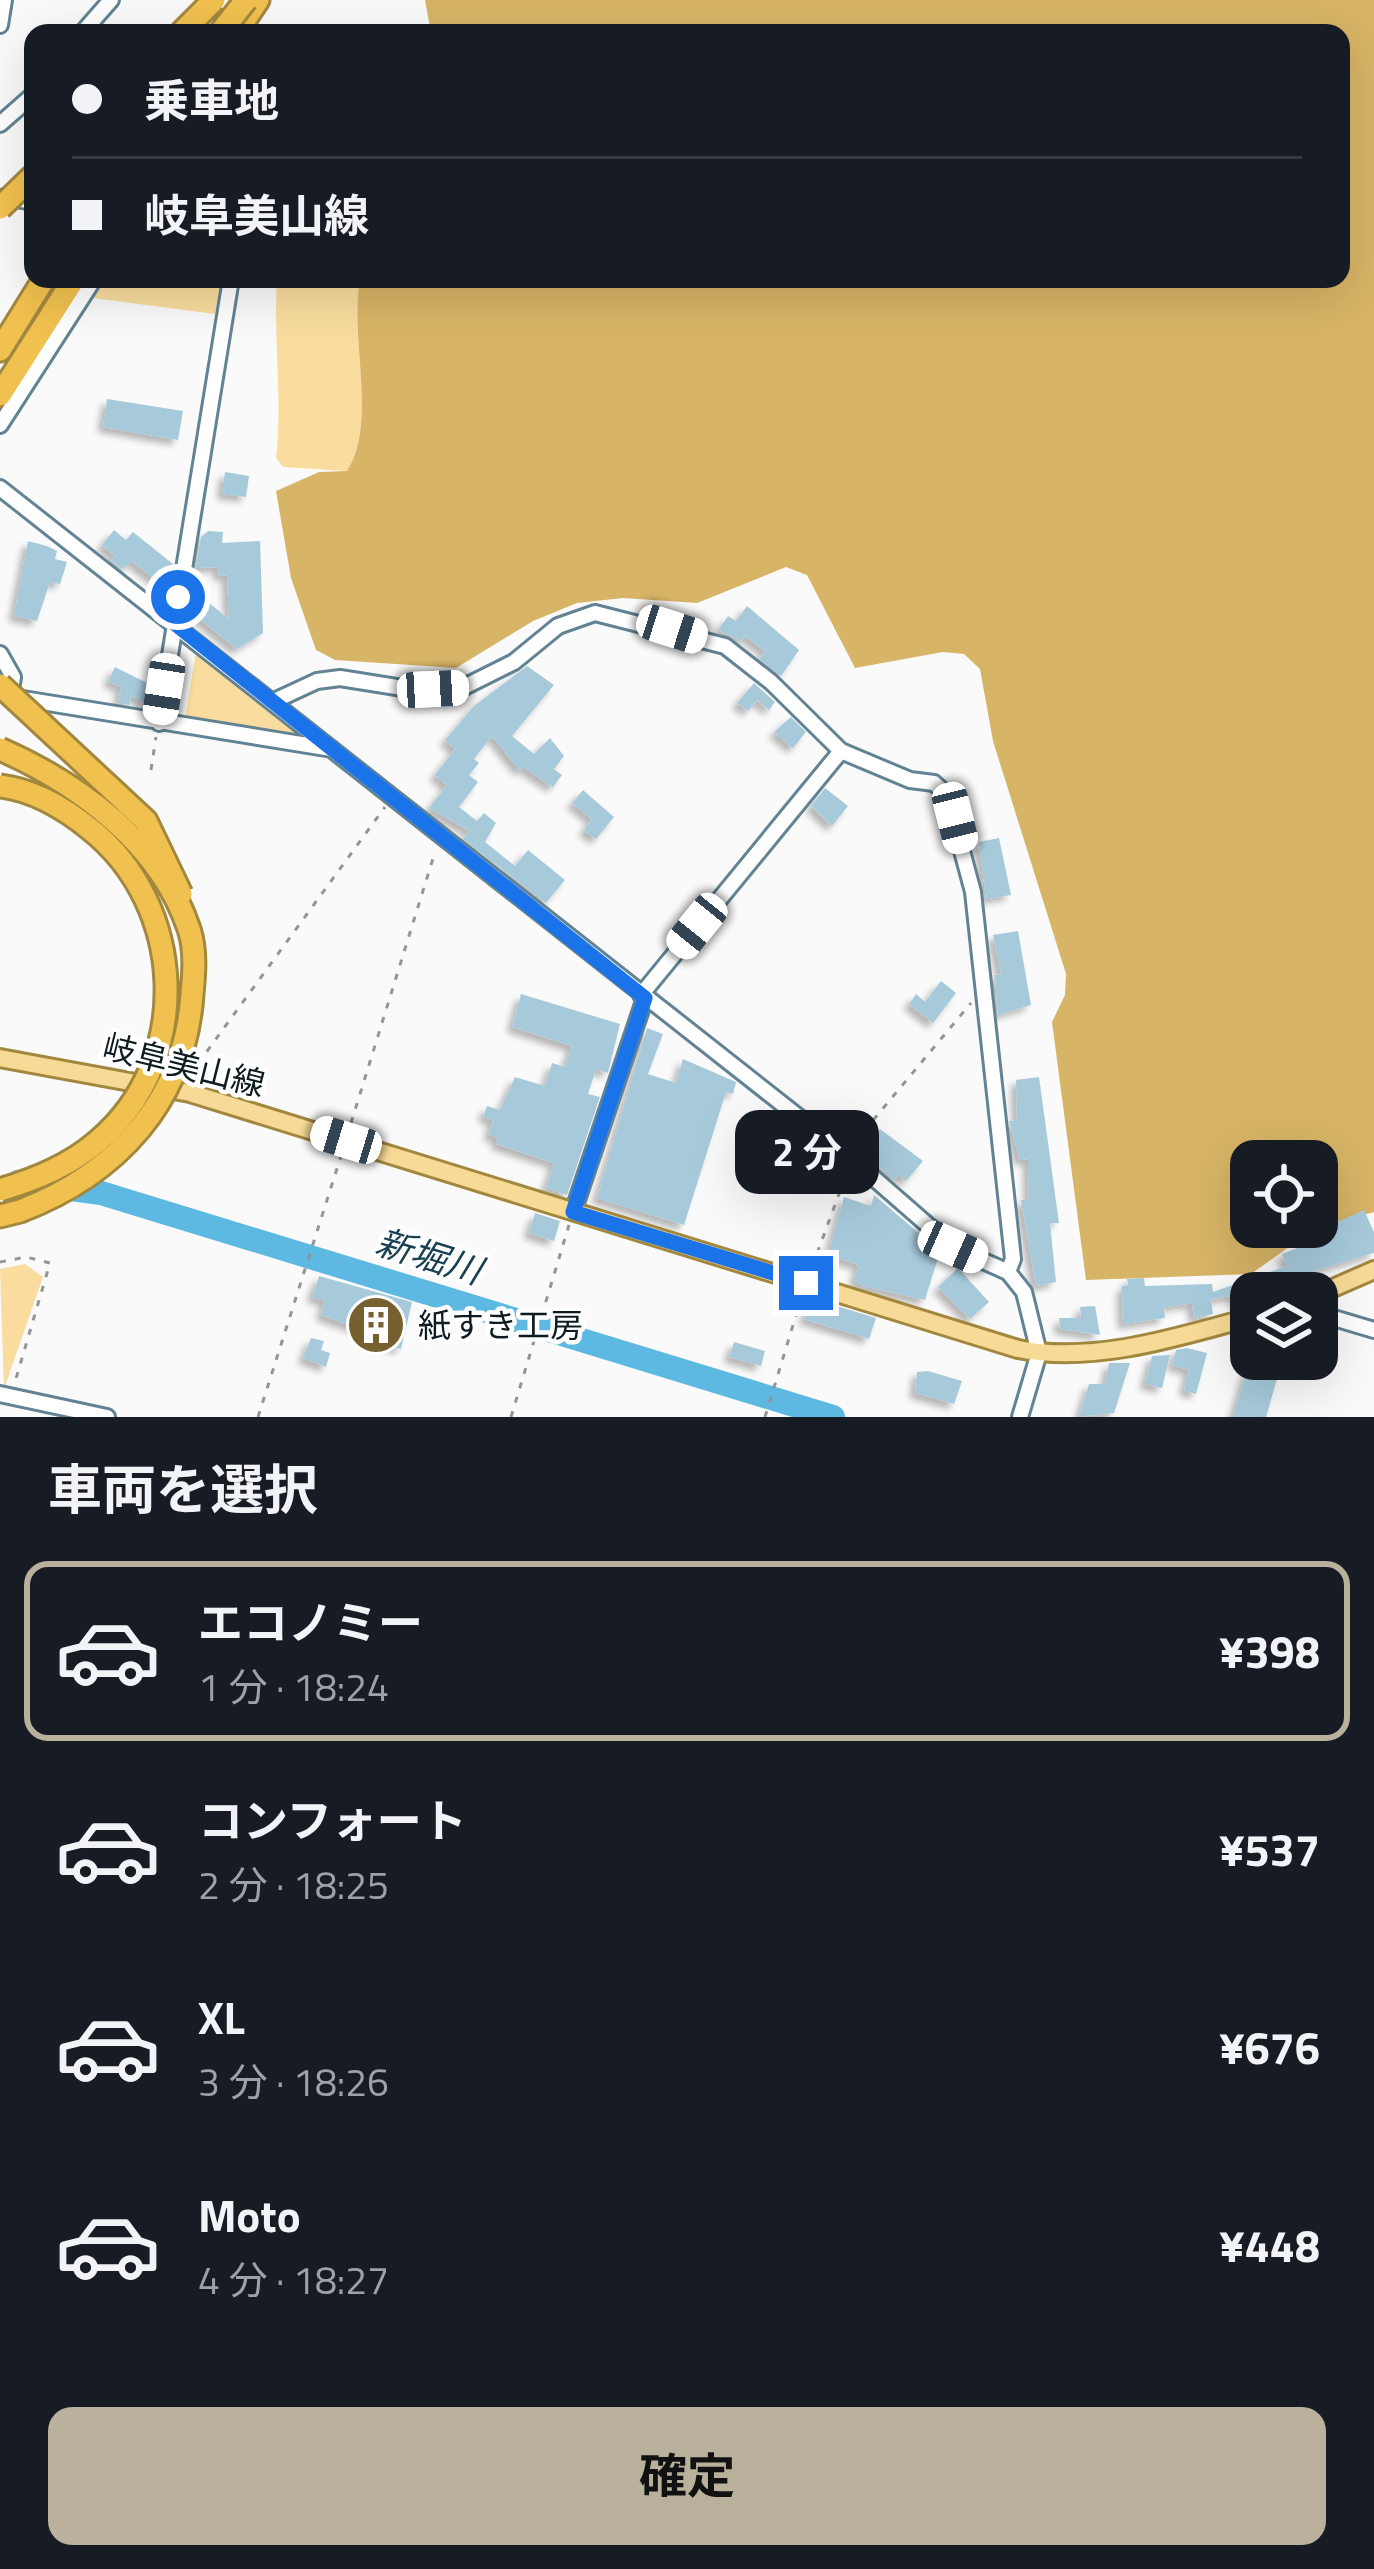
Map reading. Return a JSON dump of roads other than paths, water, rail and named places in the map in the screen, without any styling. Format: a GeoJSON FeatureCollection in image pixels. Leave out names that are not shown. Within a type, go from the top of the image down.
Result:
{"type":"FeatureCollection","features":[{"type":"Feature","properties":{"kind":"highway"},"geometry":{"type":"LineString","coordinates":[[190,24],[214,0]]}},
{"type":"Feature","properties":{"kind":"highway"},"geometry":{"type":"LineString","coordinates":[[227,24],[247,0]]}},
{"type":"Feature","properties":{"kind":"highway"},"geometry":{"type":"LineString","coordinates":[[0,208],[24,185]]}},
{"type":"Feature","properties":{"kind":"highway"},"geometry":{"type":"LineString","coordinates":[[0,350],[38,288]]}},
{"type":"Feature","properties":{"kind":"highway"},"geometry":{"type":"LineString","coordinates":[[0,395],[68,288]]}},
{"type":"Feature","properties":{"kind":"highway"},"geometry":{"type":"LineString","coordinates":[[3,692],[146,821],[180,887],[189,930],[191,1008],[181,1054],[159,1105],[121,1153],[68,1193],[10,1214]]}},
{"type":"Feature","properties":{"kind":"highway"},"geometry":{"type":"LineString","coordinates":[[0,749],[77,789],[111,817],[152,865],[189,930]]}},
{"type":"Feature","properties":{"kind":"highway"},"geometry":{"type":"LineString","coordinates":[[0,786],[44,799],[109,844],[155,913],[167,982],[156,1057],[120,1118],[71,1161],[0,1190]]}},
{"type":"Feature","properties":{"kind":"main road","name":"岐阜美山線"},"geometry":{"type":"LineString","coordinates":[[0,1058],[190,1093],[1039,1353],[1166,1340],[1230,1323]]}},
{"type":"Feature","properties":{"kind":"main road"},"geometry":{"type":"LineString","coordinates":[[1338,1286],[1374,1270]]}},
{"type":"Feature","properties":{"kind":"street"},"geometry":{"type":"LineString","coordinates":[[0,25],[4,0]]}},
{"type":"Feature","properties":{"kind":"street"},"geometry":{"type":"LineString","coordinates":[[90,24],[111,0]]}},
{"type":"Feature","properties":{"kind":"street"},"geometry":{"type":"LineString","coordinates":[[194,0],[225,24]]}},
{"type":"Feature","properties":{"kind":"street"},"geometry":{"type":"LineString","coordinates":[[0,124],[24,103]]}},
{"type":"Feature","properties":{"kind":"street"},"geometry":{"type":"LineString","coordinates":[[0,425],[88,288]]}},
{"type":"Feature","properties":{"kind":"street"},"geometry":{"type":"LineString","coordinates":[[159,723],[230,288]]}},
{"type":"Feature","properties":{"kind":"street"},"geometry":{"type":"LineString","coordinates":[[0,488],[849,1156],[953,1247],[1008,1272],[1029,1303],[1039,1353],[1020,1417]]}},
{"type":"Feature","properties":{"kind":"street"},"geometry":{"type":"LineString","coordinates":[[274,701],[317,681],[340,678],[409,689],[464,687],[500,671],[558,626],[595,613],[725,646],[771,682],[842,751],[910,780],[934,784],[947,795],[973,892],[1013,1259],[1008,1272]]}},
{"type":"Feature","properties":{"kind":"street"},"geometry":{"type":"LineString","coordinates":[[0,654],[13,677],[3,692],[159,723],[332,749]]}},
{"type":"Feature","properties":{"kind":"street"},"geometry":{"type":"LineString","coordinates":[[573,1212],[643,996],[842,751]]}},
{"type":"Feature","properties":{"kind":"street"},"geometry":{"type":"LineString","coordinates":[[1338,1319],[1374,1330]]}},
{"type":"Feature","properties":{"kind":"street"},"geometry":{"type":"LineString","coordinates":[[5,1395],[107,1417]]}},
{"type":"Feature","properties":{"kind":"waterway","name":"新堀川"},"geometry":{"type":"LineString","coordinates":[[18,1182],[101,1193],[833,1417]]}},
{"type":"Feature","properties":{"kind":"place","name":"紙すき工房"},"geometry":{"type":"Point","coordinates":[376,1325]}}]}
